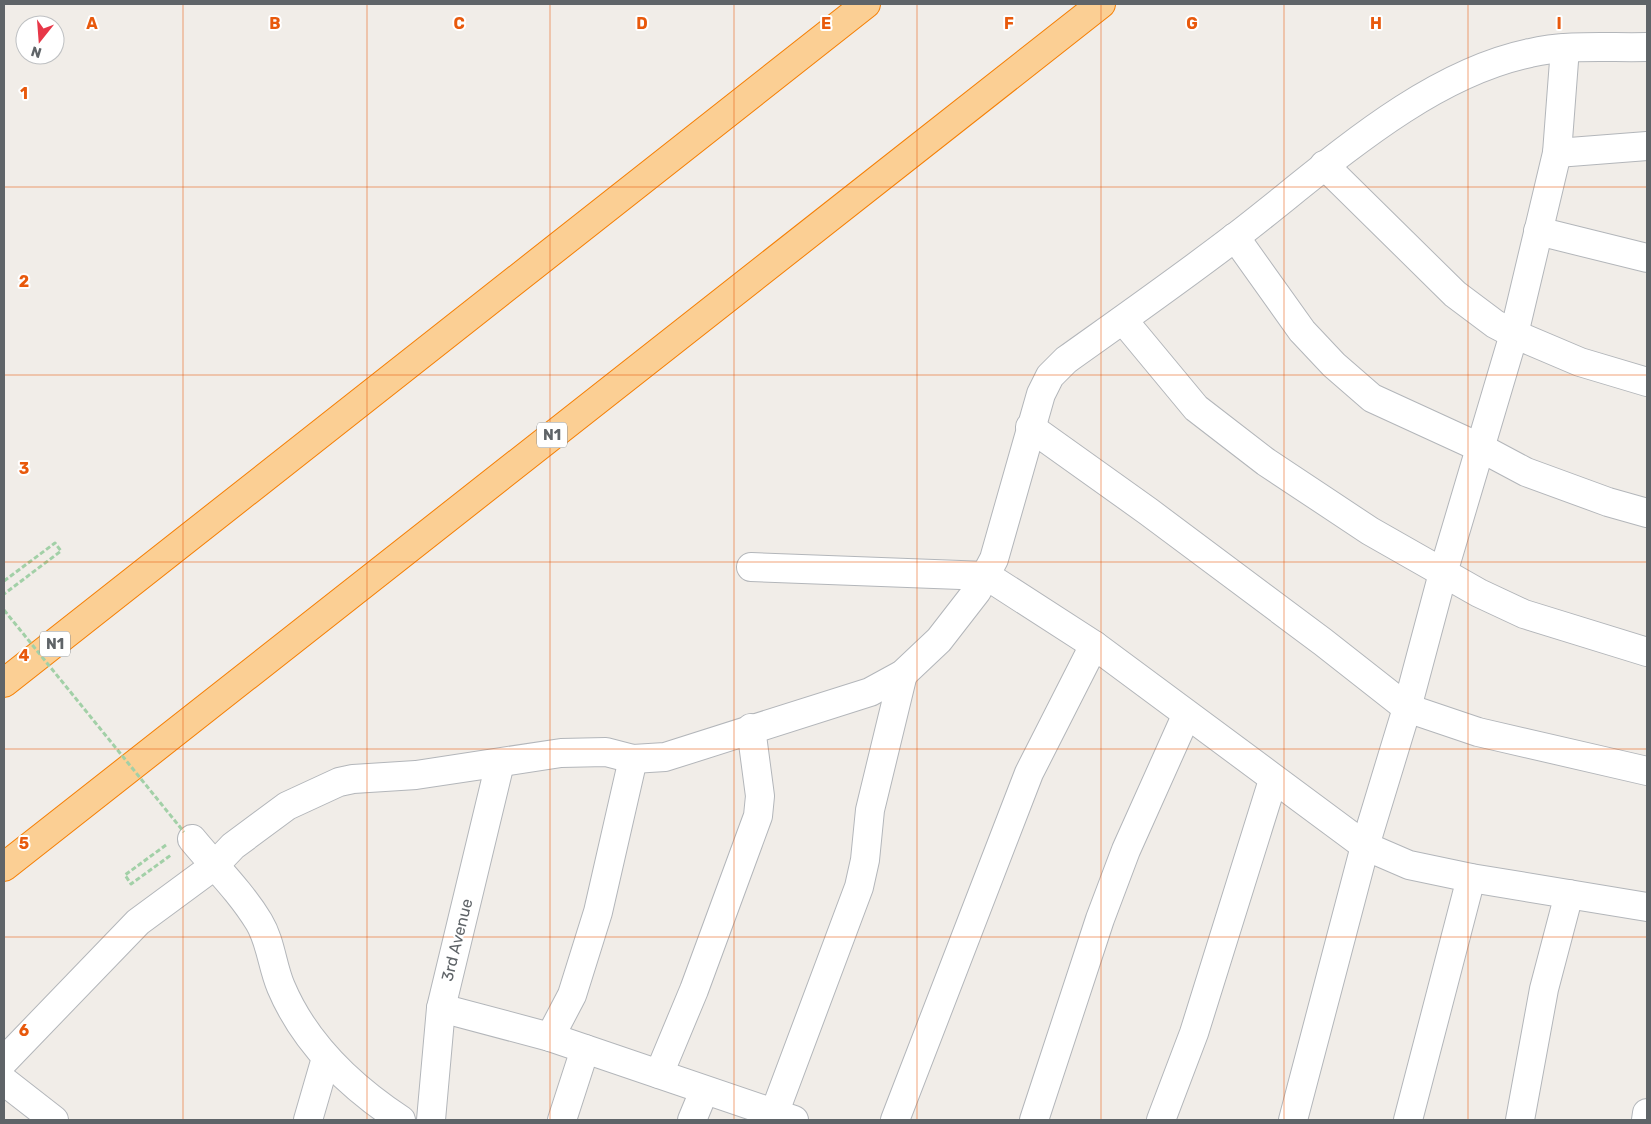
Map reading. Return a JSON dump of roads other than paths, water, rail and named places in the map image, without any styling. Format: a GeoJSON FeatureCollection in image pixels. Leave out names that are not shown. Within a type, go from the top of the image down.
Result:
{"type":"FeatureCollection","features":[{"type":"Feature","properties":{"kind":"highway","name":"N1"},"geometry":{"type":"LineString","coordinates":[[4,683],[866,4]]}},
{"type":"Feature","properties":{"kind":"highway","name":"N1"},"geometry":{"type":"LineString","coordinates":[[4,867],[1101,4]]}},
{"type":"Feature","properties":{"kind":"street"},"geometry":{"type":"LineString","coordinates":[[4,1061],[138,922],[214,866],[233,846],[277,812],[340,782],[371,777],[416,775],[561,753],[606,752],[633,759],[665,757],[751,728],[870,692],[903,674],[939,640],[987,576],[994,559],[1030,427],[1041,394],[1050,376],[1066,360],[1235,238],[1324,166],[1430,92],[1497,62],[1530,52],[1565,48],[1647,47]]}},
{"type":"Feature","properties":{"kind":"street"},"geometry":{"type":"LineString","coordinates":[[1293,1120],[1365,846],[1407,708],[1443,573],[1514,334],[1557,153],[1565,48]]}},
{"type":"Feature","properties":{"kind":"street"},"geometry":{"type":"LineString","coordinates":[[1557,153],[1647,146]]}},
{"type":"Feature","properties":{"kind":"street"},"geometry":{"type":"LineString","coordinates":[[1324,166],[1455,294],[1495,324],[1580,362],[1647,382]]}},
{"type":"Feature","properties":{"kind":"street"},"geometry":{"type":"LineString","coordinates":[[1538,231],[1647,258]]}},
{"type":"Feature","properties":{"kind":"street"},"geometry":{"type":"LineString","coordinates":[[1235,238],[1302,331],[1340,370],[1372,398],[1481,448],[1526,472],[1608,502],[1647,513]]}},
{"type":"Feature","properties":{"kind":"street"},"geometry":{"type":"LineString","coordinates":[[1123,320],[1196,408],[1266,462],[1370,531],[1479,593],[1524,614],[1647,652]]}},
{"type":"Feature","properties":{"kind":"street"},"geometry":{"type":"LineString","coordinates":[[1030,427],[1149,512],[1323,642],[1407,708],[1478,732],[1647,771]]}},
{"type":"Feature","properties":{"kind":"street"},"geometry":{"type":"LineString","coordinates":[[751,567],[987,576],[1094,645],[1186,716],[1365,846],[1409,865],[1471,878],[1647,907]]}},
{"type":"Feature","properties":{"kind":"street"},"geometry":{"type":"LineString","coordinates":[[895,1120],[1028,773],[1094,645]]}},
{"type":"Feature","properties":{"kind":"street"},"geometry":{"type":"LineString","coordinates":[[441,1008],[550,1037],[784,1117],[859,886],[865,860],[870,810],[903,674]]}},
{"type":"Feature","properties":{"kind":"street"},"geometry":{"type":"LineString","coordinates":[[1034,1120],[1100,919],[1126,850],[1186,716]]}},
{"type":"Feature","properties":{"kind":"street"},"geometry":{"type":"LineString","coordinates":[[659,1074],[694,990],[758,816],[760,796],[751,728]]}},
{"type":"Feature","properties":{"kind":"street"},"geometry":{"type":"LineString","coordinates":[[550,1037],[572,995],[598,912],[633,759]]}},
{"type":"Feature","properties":{"kind":"street","name":"3rd Avenue"},"geometry":{"type":"LineString","coordinates":[[431,1120],[441,1008],[500,763]]}},
{"type":"Feature","properties":{"kind":"street"},"geometry":{"type":"LineString","coordinates":[[1161,1120],[1194,1033],[1273,780]]}},
{"type":"Feature","properties":{"kind":"street"},"geometry":{"type":"LineString","coordinates":[[181,838],[214,866],[235,888],[260,924],[280,986],[300,1024],[326,1058],[374,1102],[401,1120]]}},
{"type":"Feature","properties":{"kind":"street"},"geometry":{"type":"LineString","coordinates":[[1408,1120],[1471,878]]}},
{"type":"Feature","properties":{"kind":"street"},"geometry":{"type":"LineString","coordinates":[[1520,1120],[1544,988],[1569,894]]}},
{"type":"Feature","properties":{"kind":"street"},"geometry":{"type":"LineString","coordinates":[[562,1120],[584,1049]]}},
{"type":"Feature","properties":{"kind":"street"},"geometry":{"type":"LineString","coordinates":[[308,1120],[326,1058]]}},
{"type":"Feature","properties":{"kind":"street"},"geometry":{"type":"LineString","coordinates":[[4,1081],[54,1120]]}},
{"type":"Feature","properties":{"kind":"street"},"geometry":{"type":"LineString","coordinates":[[692,1120],[704,1090]]}},
{"type":"Feature","properties":{"kind":"street"},"geometry":{"type":"LineString","coordinates":[[1646,1120],[1647,1114]]}}]}
